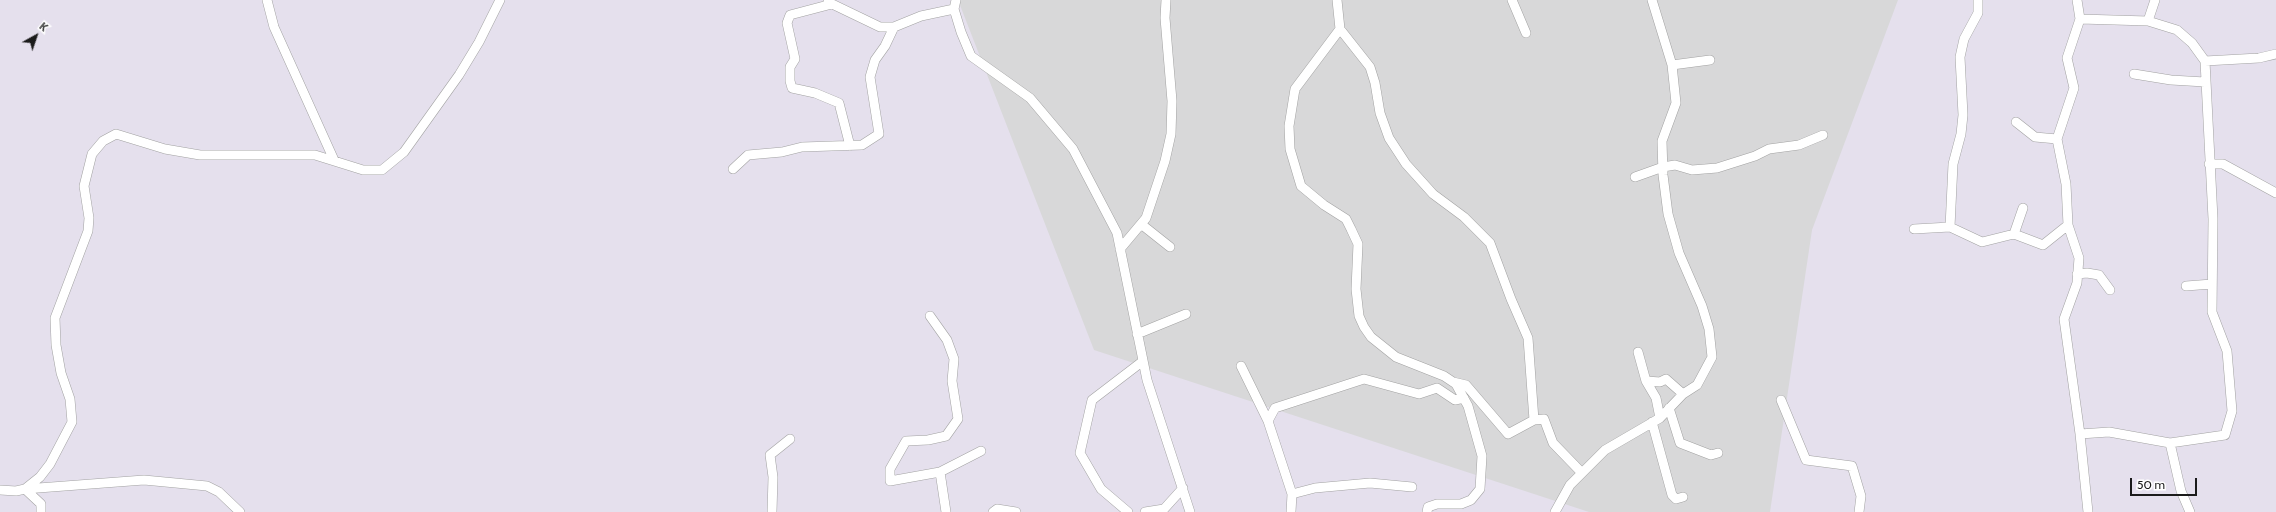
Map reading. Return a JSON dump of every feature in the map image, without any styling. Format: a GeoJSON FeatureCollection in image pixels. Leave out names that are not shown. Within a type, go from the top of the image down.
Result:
{"type":"FeatureCollection","features":[{"type":"Feature","properties":{"kind":"street"},"geometry":{"type":"LineString","coordinates":[[267,0],[274,27],[334,160]]}},
{"type":"Feature","properties":{"kind":"street"},"geometry":{"type":"LineString","coordinates":[[25,489],[40,477],[50,464],[72,422],[70,398],[61,373],[56,346],[55,318],[88,231],[89,218],[84,186],[92,154],[103,141],[116,134],[165,149],[200,154],[315,155],[363,170],[382,170],[404,152],[459,75],[479,42],[500,0]]}},
{"type":"Feature","properties":{"kind":"street"},"geometry":{"type":"LineString","coordinates":[[1120,248],[1146,218],[1165,160],[1171,134],[1172,101],[1165,18],[1166,0]]}},
{"type":"Feature","properties":{"kind":"street"},"geometry":{"type":"LineString","coordinates":[[1337,0],[1340,29],[1370,67],[1375,83],[1380,113],[1389,138],[1406,164],[1433,194],[1464,217],[1490,243],[1511,299],[1528,338],[1534,420]]}},
{"type":"Feature","properties":{"kind":"street"},"geometry":{"type":"LineString","coordinates":[[1512,0],[1526,33]]}},
{"type":"Feature","properties":{"kind":"street"},"geometry":{"type":"LineString","coordinates":[[1555,512],[1570,485],[1605,450],[1656,420],[1683,394],[1697,385],[1712,357],[1709,329],[1702,306],[1679,253],[1668,214],[1662,141],[1676,103],[1672,65],[1652,0]]}},
{"type":"Feature","properties":{"kind":"street"},"geometry":{"type":"LineString","coordinates":[[1950,227],[1953,164],[1961,134],[1963,115],[1960,57],[1964,39],[1978,13],[1978,0]]}},
{"type":"Feature","properties":{"kind":"street"},"geometry":{"type":"LineString","coordinates":[[2077,0],[2080,19],[2067,58],[2074,88],[2056,139],[2066,184],[2068,225],[2079,258],[2077,283],[2064,319],[2080,434],[2088,512]]}},
{"type":"Feature","properties":{"kind":"street"},"geometry":{"type":"LineString","coordinates":[[2148,21],[2155,0]]}},
{"type":"Feature","properties":{"kind":"street"},"geometry":{"type":"LineString","coordinates":[[850,146],[839,103],[815,93],[792,88],[790,81],[790,67],[795,59],[787,23],[790,15],[828,2],[880,27],[894,27],[955,4],[961,32],[971,56],[1030,98],[1073,149],[1117,233],[1147,380],[1190,512]]}},
{"type":"Feature","properties":{"kind":"street"},"geometry":{"type":"LineString","coordinates":[[2080,19],[2148,21],[2177,30],[2192,43],[2205,61],[2205,82],[2209,121],[2209,164],[2212,219],[2212,312],[2227,351],[2232,410],[2225,435],[2170,443],[2109,432],[2080,434]]}},
{"type":"Feature","properties":{"kind":"street"},"geometry":{"type":"LineString","coordinates":[[733,169],[748,155],[782,152],[802,148],[862,145],[879,134],[870,77],[875,60],[885,46],[894,27]]}},
{"type":"Feature","properties":{"kind":"street"},"geometry":{"type":"LineString","coordinates":[[1340,29],[1295,89],[1289,126],[1290,149],[1301,186],[1307,193],[1346,220],[1352,229],[1358,244],[1356,289],[1359,316],[1371,337],[1396,357],[1444,376],[1453,382],[1466,385],[1508,434],[1534,420],[1544,419],[1553,443],[1582,473]]}},
{"type":"Feature","properties":{"kind":"street"},"geometry":{"type":"LineString","coordinates":[[2205,61],[2259,58],[2276,54]]}},
{"type":"Feature","properties":{"kind":"street"},"geometry":{"type":"LineString","coordinates":[[1672,65],[1710,60]]}},
{"type":"Feature","properties":{"kind":"street"},"geometry":{"type":"LineString","coordinates":[[2134,74],[2171,80],[2205,82]]}},
{"type":"Feature","properties":{"kind":"street"},"geometry":{"type":"LineString","coordinates":[[2016,122],[2035,136],[2056,139]]}},
{"type":"Feature","properties":{"kind":"street"},"geometry":{"type":"LineString","coordinates":[[1635,177],[1663,167],[1675,165],[1692,170],[1717,168],[1755,156],[1769,149],[1799,145],[1823,135]]}},
{"type":"Feature","properties":{"kind":"street"},"geometry":{"type":"LineString","coordinates":[[2209,164],[2223,164],[2276,193]]}},
{"type":"Feature","properties":{"kind":"street"},"geometry":{"type":"LineString","coordinates":[[2014,234],[2023,208]]}},
{"type":"Feature","properties":{"kind":"street"},"geometry":{"type":"LineString","coordinates":[[1141,224],[1170,247]]}},
{"type":"Feature","properties":{"kind":"street"},"geometry":{"type":"LineString","coordinates":[[1914,229],[1950,227],[1982,242],[2014,234],[2043,245],[2068,225]]}},
{"type":"Feature","properties":{"kind":"street"},"geometry":{"type":"LineString","coordinates":[[2077,274],[2087,273],[2099,275],[2110,290]]}},
{"type":"Feature","properties":{"kind":"street"},"geometry":{"type":"LineString","coordinates":[[2186,286],[2212,284]]}},
{"type":"Feature","properties":{"kind":"street"},"geometry":{"type":"LineString","coordinates":[[1137,334],[1186,314]]}},
{"type":"Feature","properties":{"kind":"street"},"geometry":{"type":"LineString","coordinates":[[930,316],[947,340],[954,359],[952,381],[958,419],[946,436],[928,440],[906,440],[890,469],[890,481],[940,472],[981,451]]}},
{"type":"Feature","properties":{"kind":"street"},"geometry":{"type":"LineString","coordinates":[[1638,352],[1646,381],[1656,398],[1656,420],[1672,495],[1676,499],[1683,497]]}},
{"type":"Feature","properties":{"kind":"street"},"geometry":{"type":"LineString","coordinates":[[1128,512],[1101,489],[1080,453],[1092,400],[1143,361]]}},
{"type":"Feature","properties":{"kind":"street"},"geometry":{"type":"LineString","coordinates":[[1241,366],[1268,421],[1292,494],[1291,512]]}},
{"type":"Feature","properties":{"kind":"street"},"geometry":{"type":"LineString","coordinates":[[1268,421],[1275,408],[1364,379],[1419,394],[1437,388],[1455,400],[1464,398]]}},
{"type":"Feature","properties":{"kind":"street"},"geometry":{"type":"LineString","coordinates":[[1646,381],[1660,382],[1666,379],[1683,394]]}},
{"type":"Feature","properties":{"kind":"street"},"geometry":{"type":"LineString","coordinates":[[1427,512],[1428,507],[1437,504],[1461,504],[1471,500],[1480,489],[1482,456],[1468,406],[1453,382]]}},
{"type":"Feature","properties":{"kind":"street"},"geometry":{"type":"LineString","coordinates":[[1781,400],[1806,460],[1852,466],[1861,496],[1859,512]]}},
{"type":"Feature","properties":{"kind":"street"},"geometry":{"type":"LineString","coordinates":[[1669,408],[1680,443],[1711,455],[1718,453]]}},
{"type":"Feature","properties":{"kind":"street"},"geometry":{"type":"LineString","coordinates":[[772,512],[773,477],[770,455],[790,439]]}},
{"type":"Feature","properties":{"kind":"street"},"geometry":{"type":"LineString","coordinates":[[2170,443],[2181,491],[2190,512]]}},
{"type":"Feature","properties":{"kind":"street"},"geometry":{"type":"LineString","coordinates":[[940,472],[946,512]]}},
{"type":"Feature","properties":{"kind":"street"},"geometry":{"type":"LineString","coordinates":[[0,490],[16,492],[25,489],[144,480],[160,481],[207,486],[219,492],[240,512]]}},
{"type":"Feature","properties":{"kind":"street"},"geometry":{"type":"LineString","coordinates":[[1292,494],[1315,488],[1370,483],[1412,487]]}},
{"type":"Feature","properties":{"kind":"street"},"geometry":{"type":"LineString","coordinates":[[1145,512],[1164,509],[1183,488]]}},
{"type":"Feature","properties":{"kind":"street"},"geometry":{"type":"LineString","coordinates":[[25,489],[41,504],[41,512]]}},
{"type":"Feature","properties":{"kind":"street"},"geometry":{"type":"LineString","coordinates":[[993,512],[997,509],[1016,512]]}},
{"type":"Feature","properties":{"kind":"shaded area"},"geometry":{"type":"Polygon","coordinates":[[[958,0],[1898,0],[1812,230],[1770,512],[1589,512],[1094,350],[958,0]]]}}]}
